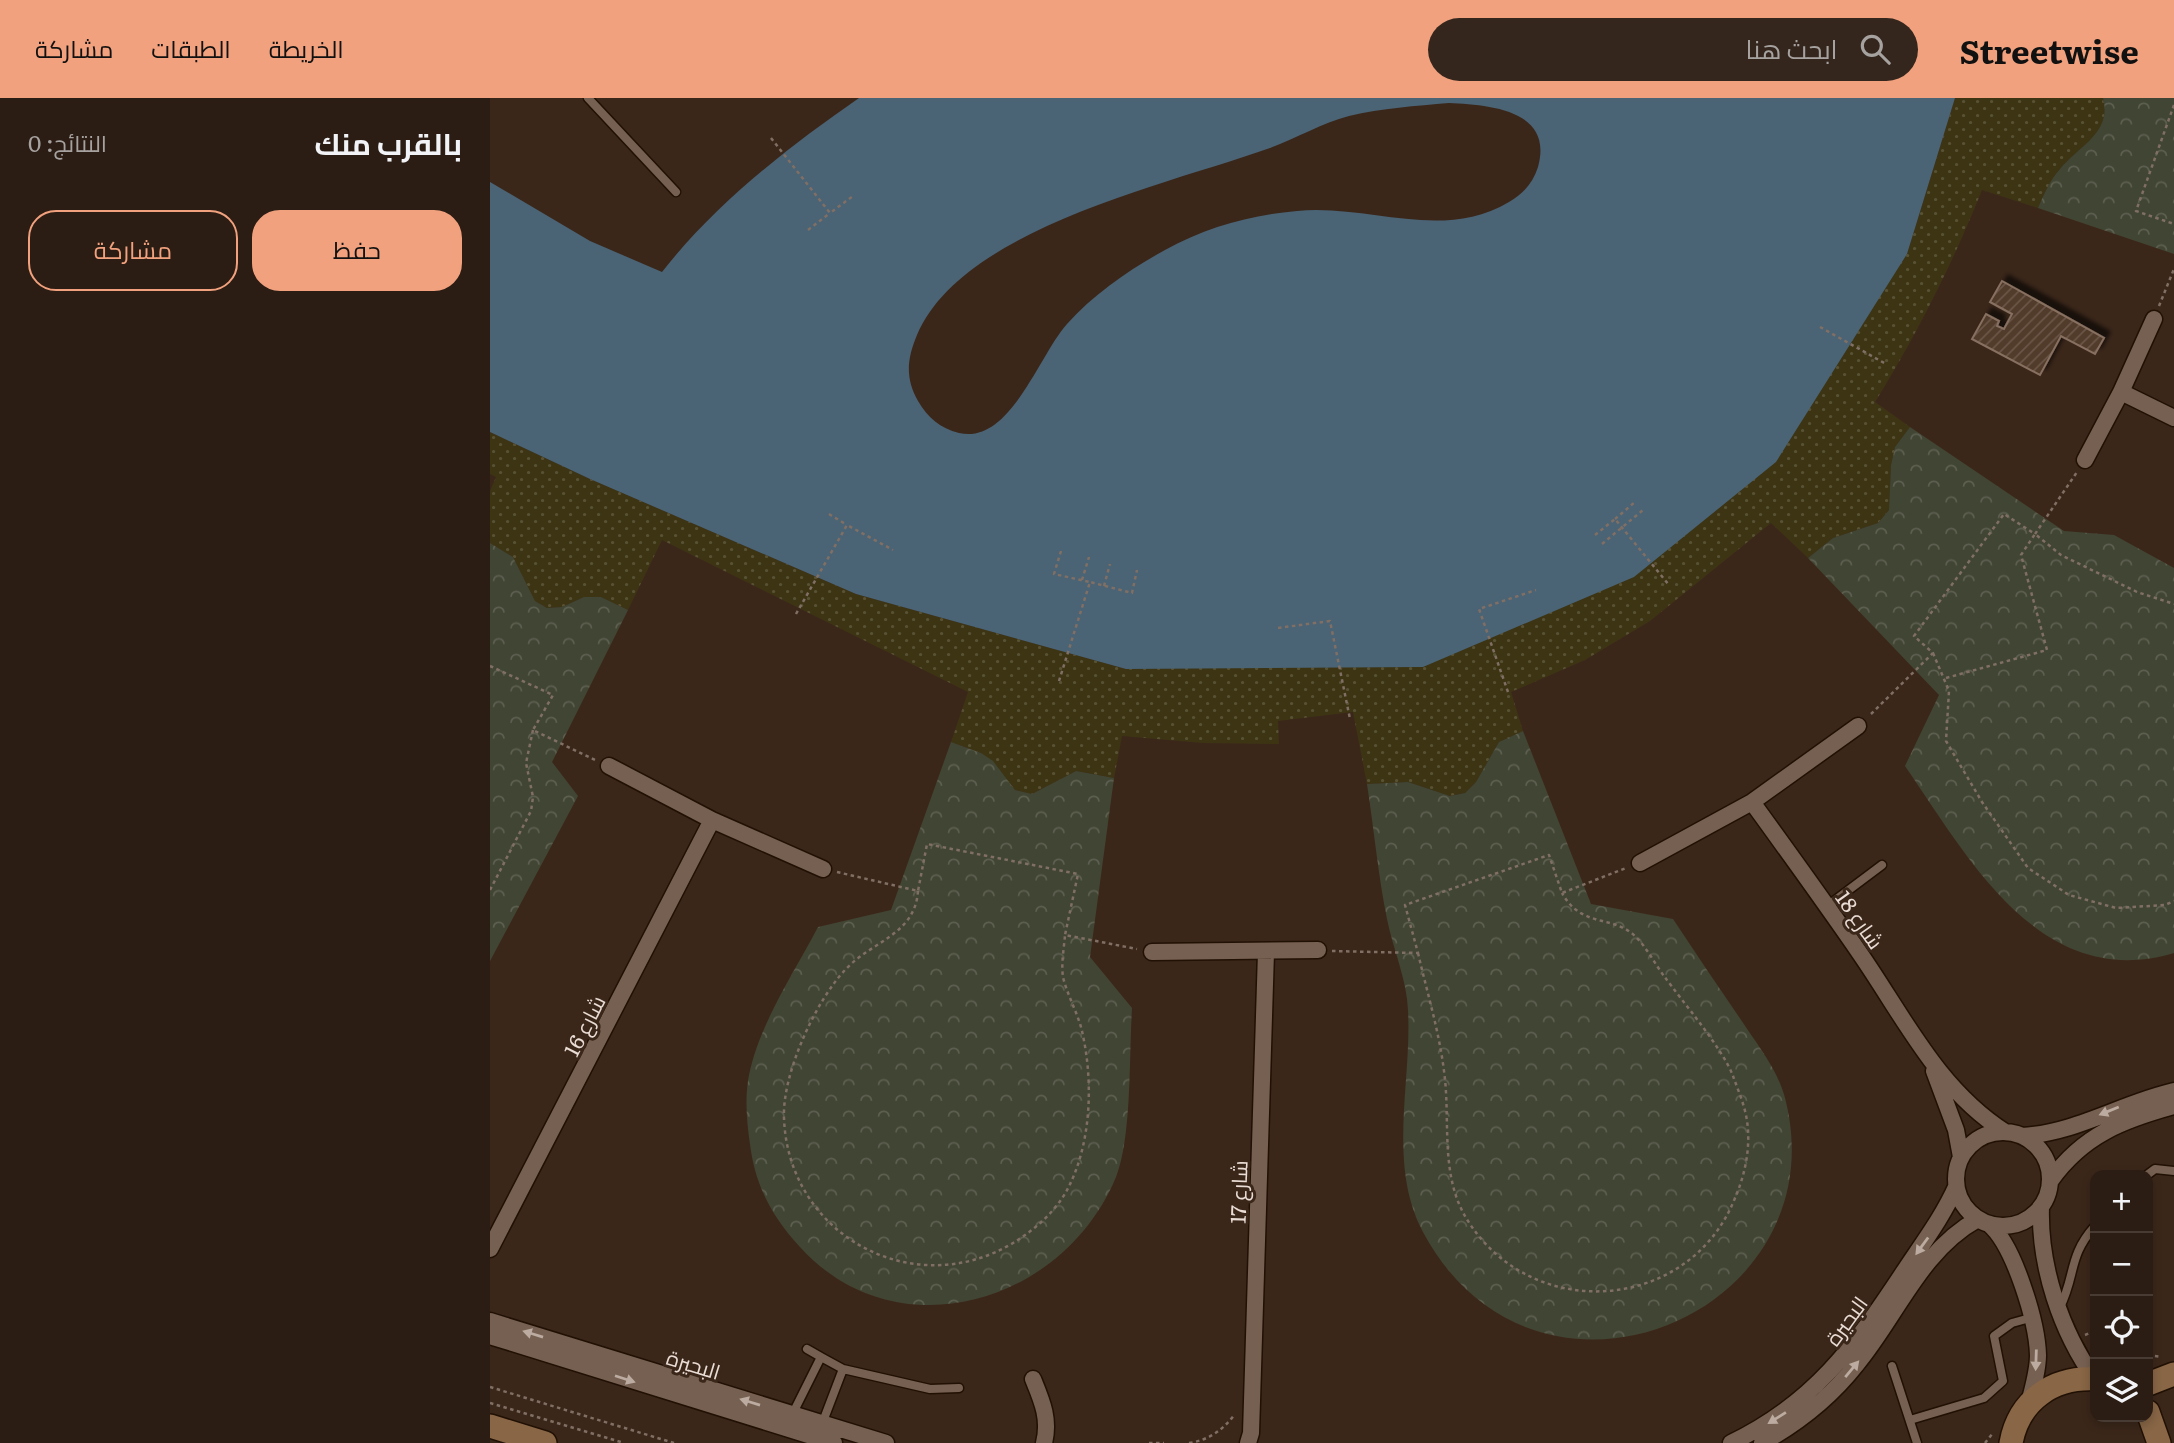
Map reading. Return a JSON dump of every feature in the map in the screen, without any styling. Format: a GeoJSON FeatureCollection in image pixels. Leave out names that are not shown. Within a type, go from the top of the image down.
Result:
{"type":"FeatureCollection","features":[{"type":"Feature","properties":{"kind":"street"},"geometry":{"type":"LineString","coordinates":[[2085,460],[2121,392],[2154,319]]}},
{"type":"Feature","properties":{"kind":"street"},"geometry":{"type":"LineString","coordinates":[[2121,392],[2174,418]]}},
{"type":"Feature","properties":{"kind":"street"},"geometry":{"type":"LineString","coordinates":[[1640,863],[1752,802],[1858,726]]}},
{"type":"Feature","properties":{"kind":"street"},"geometry":{"type":"LineString","coordinates":[[609,766],[712,820],[823,869]]}},
{"type":"Feature","properties":{"kind":"street","name":"شارع 18"},"geometry":{"type":"LineString","coordinates":[[1752,802],[1931,1063],[1970,1108],[2005,1132]]}},
{"type":"Feature","properties":{"kind":"street","name":"شارع 16"},"geometry":{"type":"LineString","coordinates":[[490,1249],[712,820]]}},
{"type":"Feature","properties":{"kind":"street"},"geometry":{"type":"LineString","coordinates":[[1152,952],[1266,953],[1318,950]]}},
{"type":"Feature","properties":{"kind":"street","name":"شارع 17"},"geometry":{"type":"LineString","coordinates":[[1251,1440],[1266,953]]}},
{"type":"Feature","properties":{"kind":"street","name":"شارع 18"},"geometry":{"type":"LineString","coordinates":[[1931,1063],[1956,1130],[1961,1157]]}},
{"type":"Feature","properties":{"kind":"street"},"geometry":{"type":"LineString","coordinates":[[2029,1403],[2038,1354],[2014,1260],[2004,1239],[1968,1210],[1956,1187],[1961,1157],[1975,1141],[2005,1132],[2022,1136],[2056,1132],[2115,1108],[2174,1091]]}},
{"type":"Feature","properties":{"kind":"street"},"geometry":{"type":"LineString","coordinates":[[2090,1371],[2071,1341],[2059,1309],[2045,1252],[2041,1208],[2051,1180],[2062,1164],[2096,1134],[2124,1120],[2174,1106]]}},
{"type":"Feature","properties":{"kind":"street"},"geometry":{"type":"LineString","coordinates":[[2022,1136],[2043,1154],[2051,1180]]}},
{"type":"Feature","properties":{"kind":"street","name":"البحيرة"},"geometry":{"type":"LineString","coordinates":[[1762,1443],[1809,1412],[1835,1389],[1943,1216],[1956,1187]]}},
{"type":"Feature","properties":{"kind":"street"},"geometry":{"type":"LineString","coordinates":[[1984,1222],[2018,1224],[2041,1208]]}},
{"type":"Feature","properties":{"kind":"street","name":"البحيرة"},"geometry":{"type":"LineString","coordinates":[[1731,1443],[1776,1418],[1810,1393],[1876,1326],[1937,1250],[1955,1232],[1984,1222]]}},
{"type":"Feature","properties":{"kind":"street"},"geometry":{"type":"LineString","coordinates":[[2014,1260],[2045,1252]]}},
{"type":"Feature","properties":{"kind":"street"},"geometry":{"type":"LineString","coordinates":[[2030,1318],[2059,1309]]}},
{"type":"Feature","properties":{"kind":"street","name":"البحيرة"},"geometry":{"type":"LineString","coordinates":[[490,1321],[670,1385]]}},
{"type":"Feature","properties":{"kind":"street","name":"البحيرة"},"geometry":{"type":"LineString","coordinates":[[490,1336],[670,1385],[789,1422],[834,1443]]}},
{"type":"Feature","properties":{"kind":"street"},"geometry":{"type":"LineString","coordinates":[[2153,1382],[2174,1374]]}},
{"type":"Feature","properties":{"kind":"street"},"geometry":{"type":"LineString","coordinates":[[1033,1379],[1046,1410],[1048,1428],[1044,1443]]}},
{"type":"Feature","properties":{"kind":"street"},"geometry":{"type":"LineString","coordinates":[[2010,1443],[2017,1421],[2029,1403],[2040,1393],[2066,1380],[2090,1379]]}},
{"type":"Feature","properties":{"kind":"street","name":"البحيرة"},"geometry":{"type":"LineString","coordinates":[[789,1422],[822,1424],[886,1443]]}},
{"type":"Feature","properties":{"kind":"street"},"geometry":{"type":"LineString","coordinates":[[2152,1422],[2159,1443]]}},
{"type":"Feature","properties":{"kind":"street"},"geometry":{"type":"LineString","coordinates":[[490,1426],[545,1443]]}},
{"type":"Feature","properties":{"kind":"lane"},"geometry":{"type":"LineString","coordinates":[[588,98],[676,192]]}},
{"type":"Feature","properties":{"kind":"lane"},"geometry":{"type":"LineString","coordinates":[[1826,907],[1882,865]]}},
{"type":"Feature","properties":{"kind":"lane"},"geometry":{"type":"LineString","coordinates":[[2153,1170],[2174,1171]]}},
{"type":"Feature","properties":{"kind":"lane"},"geometry":{"type":"LineString","coordinates":[[2059,1309],[2070,1289],[2077,1250],[2090,1233]]}},
{"type":"Feature","properties":{"kind":"lane"},"geometry":{"type":"LineString","coordinates":[[1910,1420],[1991,1394],[2003,1381],[1994,1336],[2012,1323],[2030,1318]]}},
{"type":"Feature","properties":{"kind":"lane"},"geometry":{"type":"LineString","coordinates":[[807,1349],[843,1369],[930,1389],[959,1388]]}},
{"type":"Feature","properties":{"kind":"lane"},"geometry":{"type":"LineString","coordinates":[[789,1422],[821,1357]]}},
{"type":"Feature","properties":{"kind":"lane"},"geometry":{"type":"LineString","coordinates":[[1892,1366],[1917,1443]]}},
{"type":"Feature","properties":{"kind":"lane"},"geometry":{"type":"LineString","coordinates":[[822,1424],[843,1369]]}},
{"type":"Feature","properties":{"kind":"path"},"geometry":{"type":"LineString","coordinates":[[2174,105],[2136,211],[2174,224]]}},
{"type":"Feature","properties":{"kind":"path"},"geometry":{"type":"LineString","coordinates":[[771,138],[830,213]]}},
{"type":"Feature","properties":{"kind":"path"},"geometry":{"type":"LineString","coordinates":[[808,230],[853,197]]}},
{"type":"Feature","properties":{"kind":"path"},"geometry":{"type":"LineString","coordinates":[[2154,319],[2174,269]]}},
{"type":"Feature","properties":{"kind":"path"},"geometry":{"type":"LineString","coordinates":[[1819,327],[1886,364]]}},
{"type":"Feature","properties":{"kind":"path"},"geometry":{"type":"LineString","coordinates":[[1946,678],[2047,650],[2021,555],[2085,460]]}},
{"type":"Feature","properties":{"kind":"path"},"geometry":{"type":"LineString","coordinates":[[1595,535],[1635,502]]}},
{"type":"Feature","properties":{"kind":"path"},"geometry":{"type":"LineString","coordinates":[[1602,544],[1643,510]]}},
{"type":"Feature","properties":{"kind":"path"},"geometry":{"type":"LineString","coordinates":[[829,514],[893,550]]}},
{"type":"Feature","properties":{"kind":"path"},"geometry":{"type":"LineString","coordinates":[[2174,604],[2137,592],[2061,555],[2004,514],[1914,636],[1933,653],[1946,678],[1949,704],[1946,741],[1982,802],[2028,868],[2069,895],[2116,908],[2165,905],[2174,901]]}},
{"type":"Feature","properties":{"kind":"path"},"geometry":{"type":"LineString","coordinates":[[1615,519],[1669,585]]}},
{"type":"Feature","properties":{"kind":"path"},"geometry":{"type":"LineString","coordinates":[[796,614],[847,525]]}},
{"type":"Feature","properties":{"kind":"path"},"geometry":{"type":"LineString","coordinates":[[1060,551],[1054,574],[1132,593],[1137,570]]}},
{"type":"Feature","properties":{"kind":"path"},"geometry":{"type":"LineString","coordinates":[[1082,580],[1089,557]]}},
{"type":"Feature","properties":{"kind":"path"},"geometry":{"type":"LineString","coordinates":[[1104,586],[1110,564]]}},
{"type":"Feature","properties":{"kind":"path"},"geometry":{"type":"LineString","coordinates":[[1059,681],[1090,582]]}},
{"type":"Feature","properties":{"kind":"path"},"geometry":{"type":"LineString","coordinates":[[1508,692],[1479,608],[1536,590]]}},
{"type":"Feature","properties":{"kind":"path"},"geometry":{"type":"LineString","coordinates":[[1278,628],[1330,621],[1350,719]]}},
{"type":"Feature","properties":{"kind":"path"},"geometry":{"type":"LineString","coordinates":[[1858,726],[1933,653]]}},
{"type":"Feature","properties":{"kind":"path"},"geometry":{"type":"LineString","coordinates":[[490,666],[553,695],[533,730],[526,763],[533,797],[531,811],[490,890]]}},
{"type":"Feature","properties":{"kind":"path"},"geometry":{"type":"LineString","coordinates":[[533,730],[609,766]]}},
{"type":"Feature","properties":{"kind":"path"},"geometry":{"type":"LineString","coordinates":[[928,844],[1078,874],[1065,935],[1063,976],[1080,1027],[1087,1115],[1083,1149],[1065,1194],[1033,1231],[991,1256],[943,1267],[894,1261],[850,1241],[815,1208],[791,1165],[783,1117],[788,1083],[817,1011],[846,968],[881,945],[910,919],[917,905],[918,891],[928,844]]}},
{"type":"Feature","properties":{"kind":"path"},"geometry":{"type":"LineString","coordinates":[[1549,855],[1569,906],[1583,917],[1635,936],[1732,1073],[1747,1122],[1745,1173],[1726,1221],[1692,1260],[1647,1285],[1596,1293],[1545,1285],[1500,1259],[1467,1220],[1448,1172],[1445,1076],[1418,953],[1405,905],[1549,855]]}},
{"type":"Feature","properties":{"kind":"path"},"geometry":{"type":"LineString","coordinates":[[1562,893],[1640,863]]}},
{"type":"Feature","properties":{"kind":"path"},"geometry":{"type":"LineString","coordinates":[[823,869],[918,891]]}},
{"type":"Feature","properties":{"kind":"path"},"geometry":{"type":"LineString","coordinates":[[1065,935],[1152,952]]}},
{"type":"Feature","properties":{"kind":"path"},"geometry":{"type":"LineString","coordinates":[[1318,950],[1418,953]]}},
{"type":"Feature","properties":{"kind":"path"},"geometry":{"type":"LineString","coordinates":[[490,1387],[674,1443]]}},
{"type":"Feature","properties":{"kind":"path"},"geometry":{"type":"LineString","coordinates":[[490,1403],[624,1443]]}},
{"type":"Feature","properties":{"kind":"path"},"geometry":{"type":"LineString","coordinates":[[1189,1443],[1203,1441],[1222,1429],[1240,1405]]}},
{"type":"Feature","properties":{"kind":"path"},"geometry":{"type":"LineString","coordinates":[[1149,1443],[1164,1443]]}},
{"type":"Feature","properties":{"kind":"sand"},"geometry":{"type":"Polygon","coordinates":[[[1955,98],[2103,98],[2105,110],[2099,130],[2056,173],[2038,208],[1982,190],[1933,299],[1875,402],[1910,427],[1895,447],[1891,465],[1889,510],[1878,523],[1833,538],[1808,558],[1771,523],[1650,621],[1585,660],[1511,692],[1523,731],[1499,742],[1476,782],[1465,793],[1450,796],[1408,782],[1367,784],[1353,712],[1278,721],[1279,744],[1203,743],[1122,736],[1114,778],[1076,771],[1032,794],[1015,790],[981,753],[951,742],[968,692],[662,540],[628,610],[601,597],[584,597],[562,607],[547,608],[535,601],[513,557],[490,543],[490,491],[496,477],[490,474],[490,432],[590,479],[856,594],[1126,669],[1907,254],[1955,98]]]}},
{"type":"Feature","properties":{"kind":"green space"},"geometry":{"type":"Polygon","coordinates":[[[2103,98],[2174,98],[2174,254],[2038,208],[2056,173],[2099,130],[2105,110],[2103,98]]]}},
{"type":"Feature","properties":{"kind":"green space"},"geometry":{"type":"Polygon","coordinates":[[[1910,427],[2064,531],[2114,535],[2174,568],[2174,953],[2127,960],[2084,953],[2047,935],[2013,909],[1982,876],[1905,766],[1939,695],[1808,558],[1833,538],[1878,523],[1889,510],[1891,465],[1895,447],[1910,427]]]}},
{"type":"Feature","properties":{"kind":"green space"},"geometry":{"type":"Polygon","coordinates":[[[490,543],[513,557],[535,601],[547,608],[562,607],[584,597],[601,597],[628,610],[552,762],[578,796],[490,961],[490,543]]]}},
{"type":"Feature","properties":{"kind":"green space"},"geometry":{"type":"Polygon","coordinates":[[[1523,731],[1591,904],[1673,919],[1765,1056],[1777,1076],[1785,1098],[1790,1174],[1768,1240],[1725,1291],[1667,1325],[1602,1339],[1535,1330],[1473,1296],[1423,1232],[1412,1206],[1406,1179],[1403,1151],[1407,999],[1384,902],[1367,784],[1408,782],[1450,796],[1465,793],[1476,782],[1499,742],[1523,731]]]}},
{"type":"Feature","properties":{"kind":"green space"},"geometry":{"type":"Polygon","coordinates":[[[951,742],[981,753],[993,761],[1015,790],[1032,794],[1076,771],[1114,778],[1090,957],[1132,1008],[1130,1071],[1121,1160],[1116,1177],[1091,1221],[1058,1256],[1019,1283],[975,1299],[929,1305],[883,1299],[839,1280],[790,1236],[766,1200],[756,1173],[749,1136],[747,1096],[748,1081],[759,1041],[818,927],[891,910],[951,742]]]}},
{"type":"Feature","properties":{"kind":"water"},"geometry":{"type":"Polygon","coordinates":[[[859,98],[1955,98],[1907,254],[1776,462],[1634,577],[1423,667],[1126,669],[856,594],[590,479],[490,432],[490,182],[590,241],[662,272],[729,200],[779,157],[859,98]],[[1449,103],[1361,113],[1339,119],[1270,148],[1126,195],[1022,238],[977,266],[941,298],[917,335],[911,352],[909,376],[918,401],[935,422],[952,431],[977,433],[993,425],[1022,395],[1056,338],[1089,302],[1152,257],[1213,229],[1246,219],[1297,211],[1351,212],[1431,221],[1457,219],[1483,214],[1509,202],[1527,188],[1536,173],[1540,148],[1536,133],[1527,122],[1514,114],[1482,106],[1449,103]]]}},
{"type":"Feature","properties":{"kind":"building"},"geometry":{"type":"Polygon","coordinates":[[[2002,281],[2104,338],[2095,354],[2061,336],[2040,375],[1972,339],[1986,314],[1999,321],[1997,326],[2004,329],[2012,314],[1990,302],[2002,281]]]}}]}
